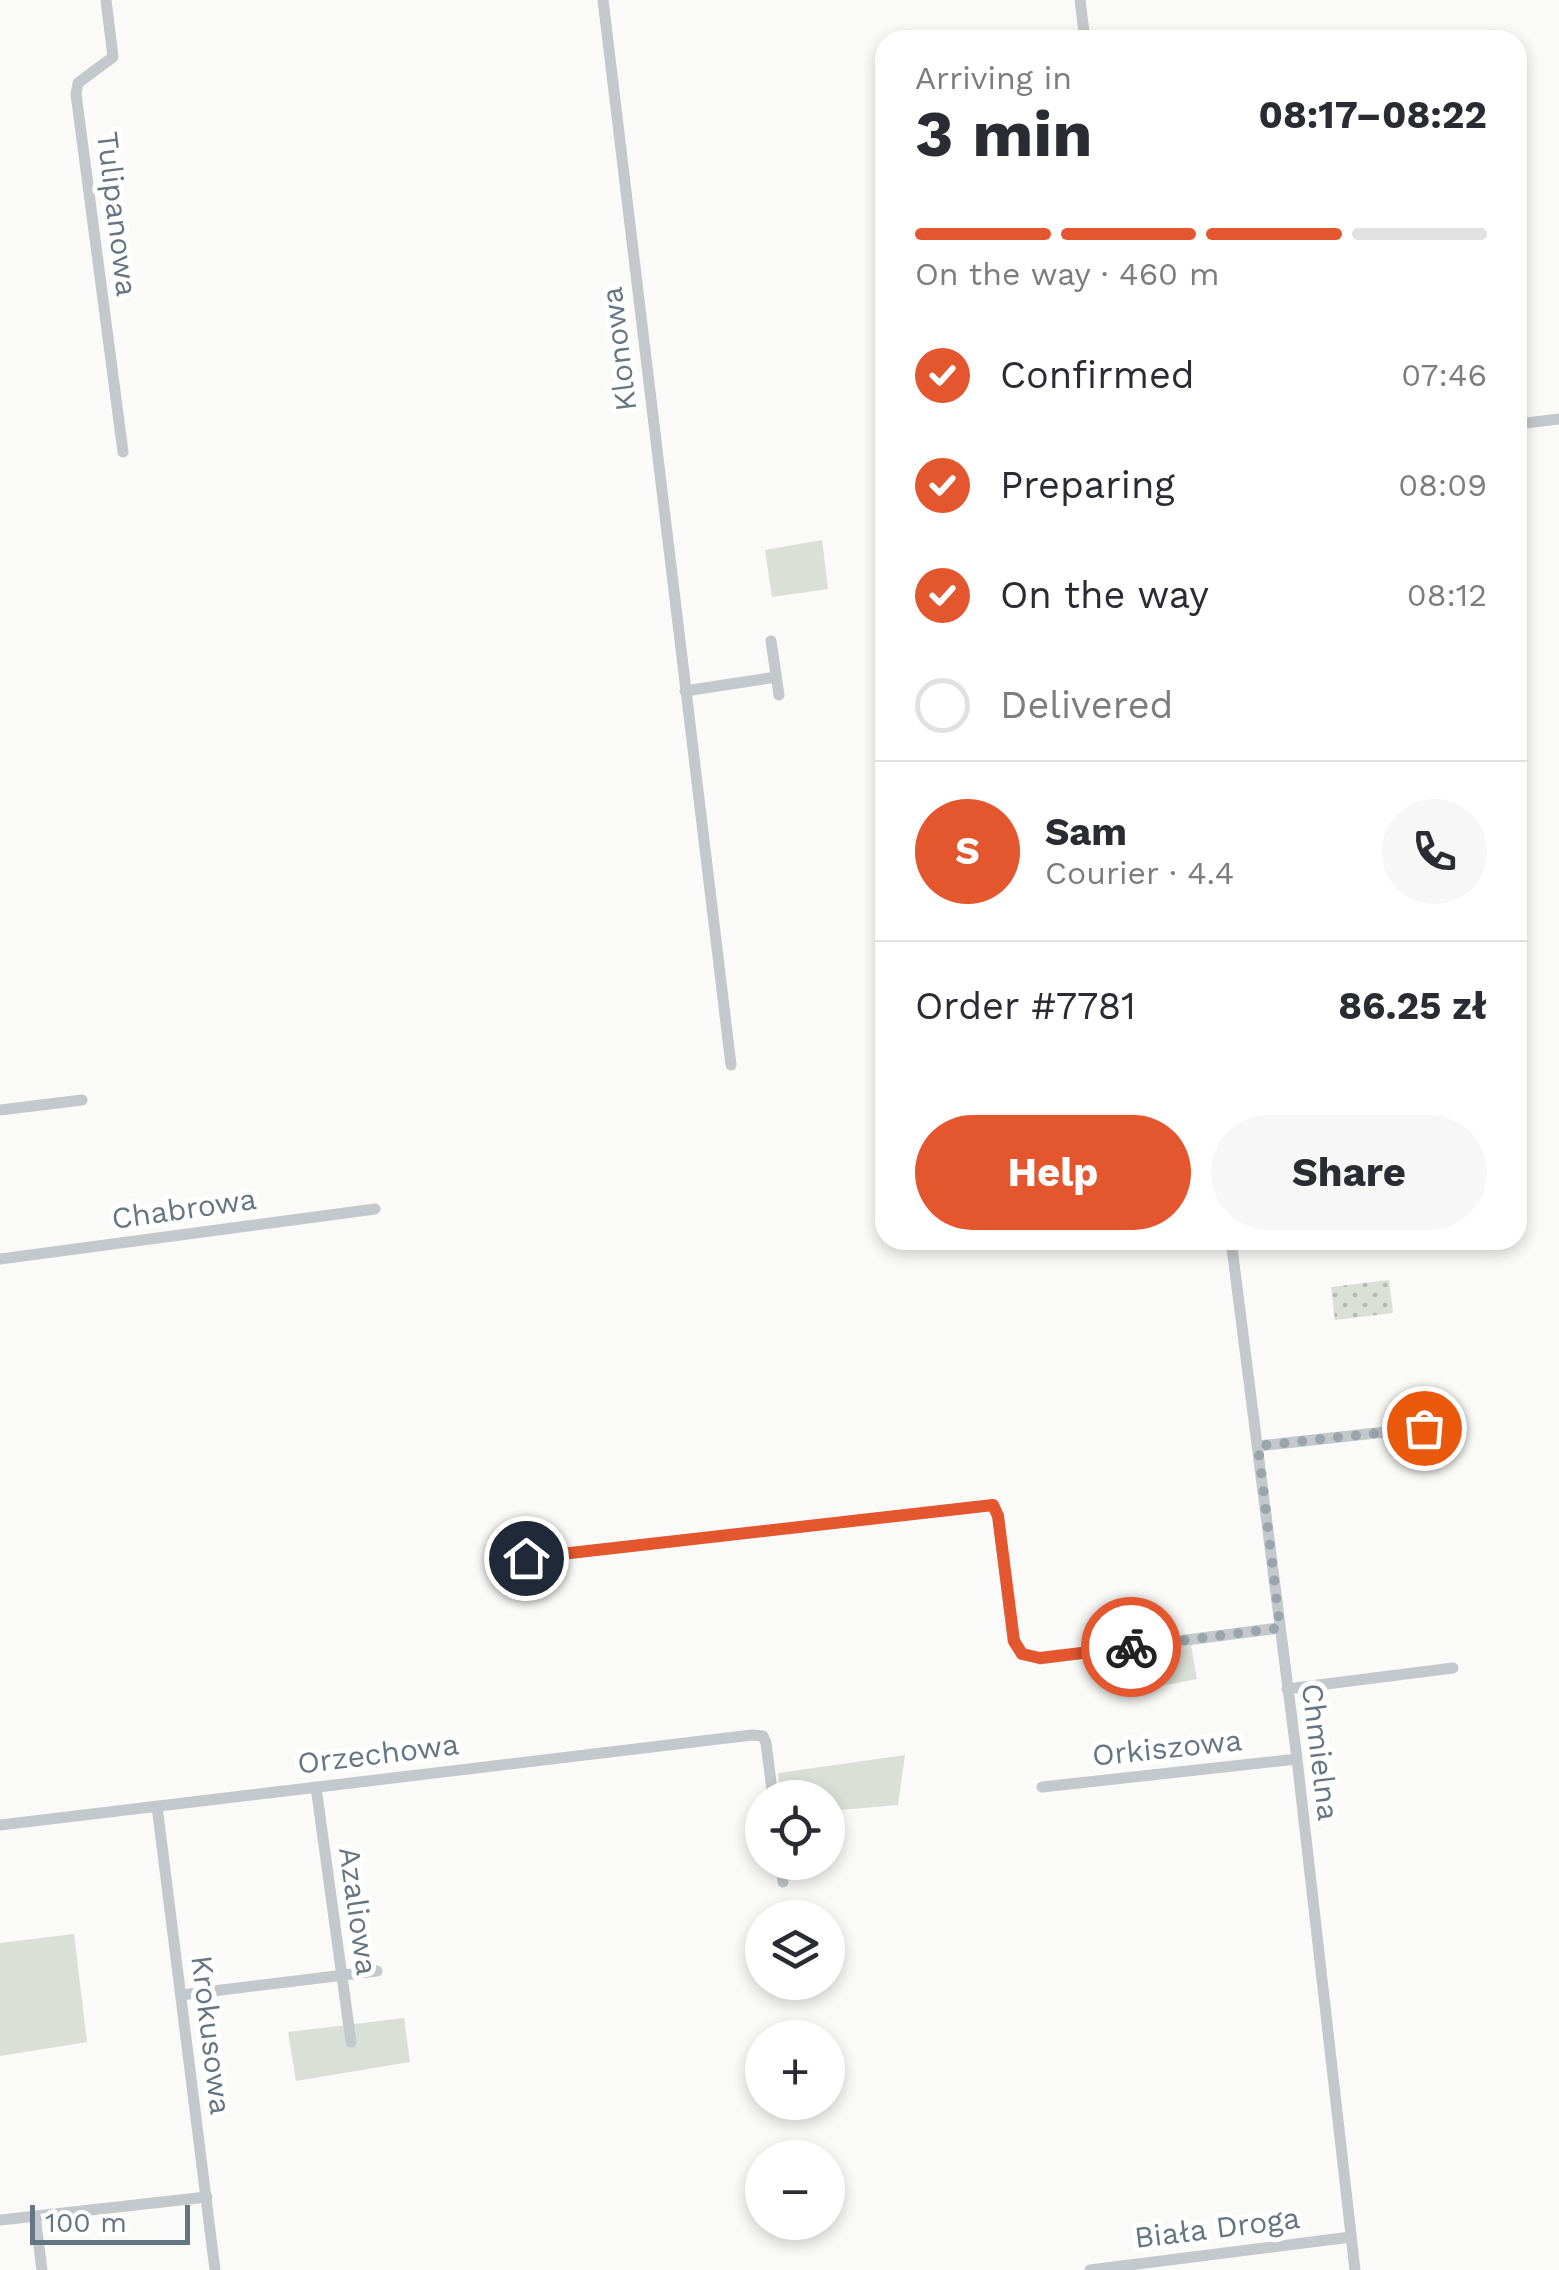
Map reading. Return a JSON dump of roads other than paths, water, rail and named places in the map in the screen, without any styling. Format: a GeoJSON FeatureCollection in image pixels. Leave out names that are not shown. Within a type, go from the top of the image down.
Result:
{"type":"FeatureCollection","features":[{"type":"Feature","properties":{"kind":"street","name":"Tulipanowa"},"geometry":{"type":"LineString","coordinates":[[106,0],[113,57],[78,83],[76,94],[123,452]]}},
{"type":"Feature","properties":{"kind":"street","name":"Klonowa"},"geometry":{"type":"LineString","coordinates":[[603,0],[731,1065]]}},
{"type":"Feature","properties":{"kind":"street"},"geometry":{"type":"LineString","coordinates":[[1080,0],[1083,30]]}},
{"type":"Feature","properties":{"kind":"street"},"geometry":{"type":"LineString","coordinates":[[1527,423],[1559,419]]}},
{"type":"Feature","properties":{"kind":"street"},"geometry":{"type":"LineString","coordinates":[[771,641],[779,695]]}},
{"type":"Feature","properties":{"kind":"street"},"geometry":{"type":"LineString","coordinates":[[685,692],[776,677]]}},
{"type":"Feature","properties":{"kind":"street"},"geometry":{"type":"LineString","coordinates":[[0,1110],[82,1100]]}},
{"type":"Feature","properties":{"kind":"street","name":"Chabrowa"},"geometry":{"type":"LineString","coordinates":[[0,1259],[374,1209]]}},
{"type":"Feature","properties":{"kind":"street","name":"Chmielna"},"geometry":{"type":"LineString","coordinates":[[1232,1250],[1297,1759],[1355,2270]]}},
{"type":"Feature","properties":{"kind":"street"},"geometry":{"type":"LineString","coordinates":[[1258,1446],[1457,1424]]}},
{"type":"Feature","properties":{"kind":"street"},"geometry":{"type":"LineString","coordinates":[[526,1558],[993,1505],[998,1516],[1014,1641],[1022,1654],[1040,1658],[1280,1628]]}},
{"type":"Feature","properties":{"kind":"street"},"geometry":{"type":"LineString","coordinates":[[1288,1689],[1453,1668]]}},
{"type":"Feature","properties":{"kind":"street","name":"Orzechowa"},"geometry":{"type":"LineString","coordinates":[[0,1825],[762,1736],[771,1780]]}},
{"type":"Feature","properties":{"kind":"street","name":"Orkiszowa"},"geometry":{"type":"LineString","coordinates":[[1042,1787],[1297,1759]]}},
{"type":"Feature","properties":{"kind":"street","name":"Azaliowa"},"geometry":{"type":"LineString","coordinates":[[316,1787],[351,2042]]}},
{"type":"Feature","properties":{"kind":"street","name":"Krokusowa"},"geometry":{"type":"LineString","coordinates":[[157,1806],[215,2270]]}},
{"type":"Feature","properties":{"kind":"street"},"geometry":{"type":"LineString","coordinates":[[181,1995],[377,1971]]}},
{"type":"Feature","properties":{"kind":"street"},"geometry":{"type":"LineString","coordinates":[[0,2220],[207,2196]]}},
{"type":"Feature","properties":{"kind":"street"},"geometry":{"type":"LineString","coordinates":[[34,2216],[42,2270]]}},
{"type":"Feature","properties":{"kind":"street","name":"Biała Droga"},"geometry":{"type":"LineString","coordinates":[[1090,2270],[1351,2236]]}}]}
